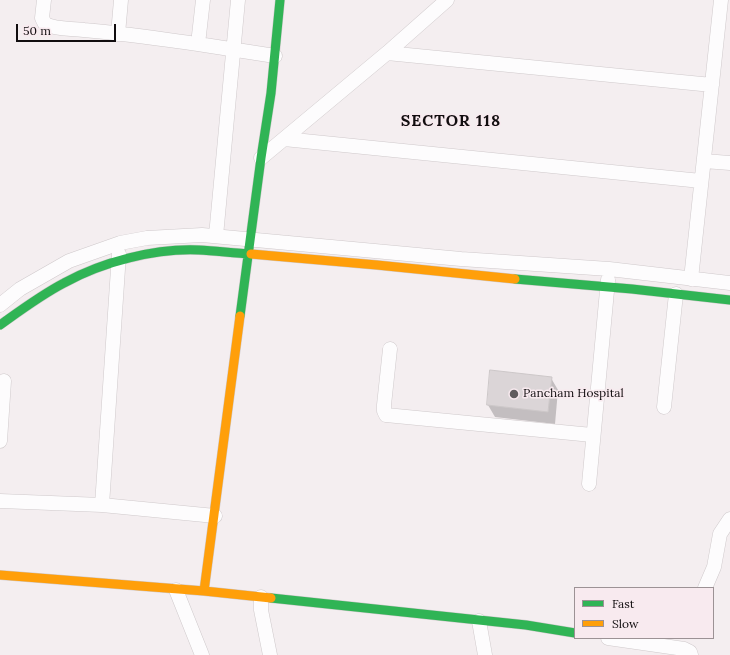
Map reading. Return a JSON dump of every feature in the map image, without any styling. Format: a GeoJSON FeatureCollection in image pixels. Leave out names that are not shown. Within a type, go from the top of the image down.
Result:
{"type":"FeatureCollection","features":[{"type":"Feature","properties":{"kind":"street"},"geometry":{"type":"LineString","coordinates":[[44,0],[42,18],[48,26],[198,44],[275,56]]}},
{"type":"Feature","properties":{"kind":"street"},"geometry":{"type":"LineString","coordinates":[[118,34],[121,0]]}},
{"type":"Feature","properties":{"kind":"street"},"geometry":{"type":"LineString","coordinates":[[198,44],[203,0]]}},
{"type":"Feature","properties":{"kind":"street"},"geometry":{"type":"LineString","coordinates":[[216,236],[238,0]]}},
{"type":"Feature","properties":{"kind":"street"},"geometry":{"type":"LineString","coordinates":[[204,591],[252,240],[261,158],[271,93],[280,0]]}},
{"type":"Feature","properties":{"kind":"street"},"geometry":{"type":"LineString","coordinates":[[261,158],[387,53],[447,0]]}},
{"type":"Feature","properties":{"kind":"street"},"geometry":{"type":"LineString","coordinates":[[691,279],[721,0]]}},
{"type":"Feature","properties":{"kind":"street"},"geometry":{"type":"LineString","coordinates":[[387,53],[712,85]]}},
{"type":"Feature","properties":{"kind":"street"},"geometry":{"type":"LineString","coordinates":[[284,139],[702,181]]}},
{"type":"Feature","properties":{"kind":"street"},"geometry":{"type":"LineString","coordinates":[[704,161],[730,163]]}},
{"type":"Feature","properties":{"kind":"street"},"geometry":{"type":"LineString","coordinates":[[0,305],[20,289],[68,261],[120,243],[147,238],[202,235],[506,263],[609,269],[730,283]]}},
{"type":"Feature","properties":{"kind":"street"},"geometry":{"type":"LineString","coordinates":[[102,505],[120,243]]}},
{"type":"Feature","properties":{"kind":"street"},"geometry":{"type":"LineString","coordinates":[[0,325],[73,278],[119,261],[173,251],[198,250],[370,264],[730,300]]}},
{"type":"Feature","properties":{"kind":"street"},"geometry":{"type":"LineString","coordinates":[[588,484],[609,269]]}},
{"type":"Feature","properties":{"kind":"street"},"geometry":{"type":"LineString","coordinates":[[664,406],[676,294]]}},
{"type":"Feature","properties":{"kind":"street"},"geometry":{"type":"LineString","coordinates":[[390,349],[384,406],[386,415],[592,435]]}},
{"type":"Feature","properties":{"kind":"street"},"geometry":{"type":"LineString","coordinates":[[0,441],[4,381]]}},
{"type":"Feature","properties":{"kind":"street"},"geometry":{"type":"LineString","coordinates":[[0,501],[102,505],[215,516]]}},
{"type":"Feature","properties":{"kind":"street"},"geometry":{"type":"LineString","coordinates":[[705,587],[714,567],[720,534],[730,519]]}},
{"type":"Feature","properties":{"kind":"street"},"geometry":{"type":"LineString","coordinates":[[0,575],[204,591],[526,625],[574,633]]}},
{"type":"Feature","properties":{"kind":"street"},"geometry":{"type":"LineString","coordinates":[[176,590],[202,655]]}},
{"type":"Feature","properties":{"kind":"street"},"geometry":{"type":"LineString","coordinates":[[261,597],[261,610],[270,655]]}},
{"type":"Feature","properties":{"kind":"street"},"geometry":{"type":"LineString","coordinates":[[480,620],[485,655]]}},
{"type":"Feature","properties":{"kind":"street"},"geometry":{"type":"LineString","coordinates":[[623,639],[652,641],[684,649],[690,652],[691,655]]}},
{"type":"Feature","properties":{"kind":"building"},"geometry":{"type":"Polygon","coordinates":[[[490,370],[552,377],[548,412],[487,405],[490,370]]]}},
{"type":"Feature","properties":{"kind":"traffic: fast"},"geometry":{"type":"LineString","coordinates":[[240,316],[271,93],[280,0]]}},
{"type":"Feature","properties":{"kind":"traffic: fast"},"geometry":{"type":"LineString","coordinates":[[0,325],[31,303],[79,275],[129,258],[165,251],[182,250],[251,254]]}},
{"type":"Feature","properties":{"kind":"traffic: fast"},"geometry":{"type":"LineString","coordinates":[[515,279],[632,289],[730,300]]}},
{"type":"Feature","properties":{"kind":"traffic: fast"},"geometry":{"type":"LineString","coordinates":[[271,598],[526,625],[574,633]]}},
{"type":"Feature","properties":{"kind":"traffic: slow"},"geometry":{"type":"LineString","coordinates":[[251,254],[515,279]]}},
{"type":"Feature","properties":{"kind":"traffic: slow"},"geometry":{"type":"LineString","coordinates":[[204,591],[240,316]]}},
{"type":"Feature","properties":{"kind":"traffic: slow"},"geometry":{"type":"LineString","coordinates":[[0,575],[204,591],[271,598]]}},
{"type":"Feature","properties":{"kind":"place","name":"Pancham Hospital"},"geometry":{"type":"Point","coordinates":[514,394]}},
{"type":"Feature","properties":{"kind":"district","name":"SECTOR 118"},"geometry":{"type":"Point","coordinates":[451,121]}}]}
